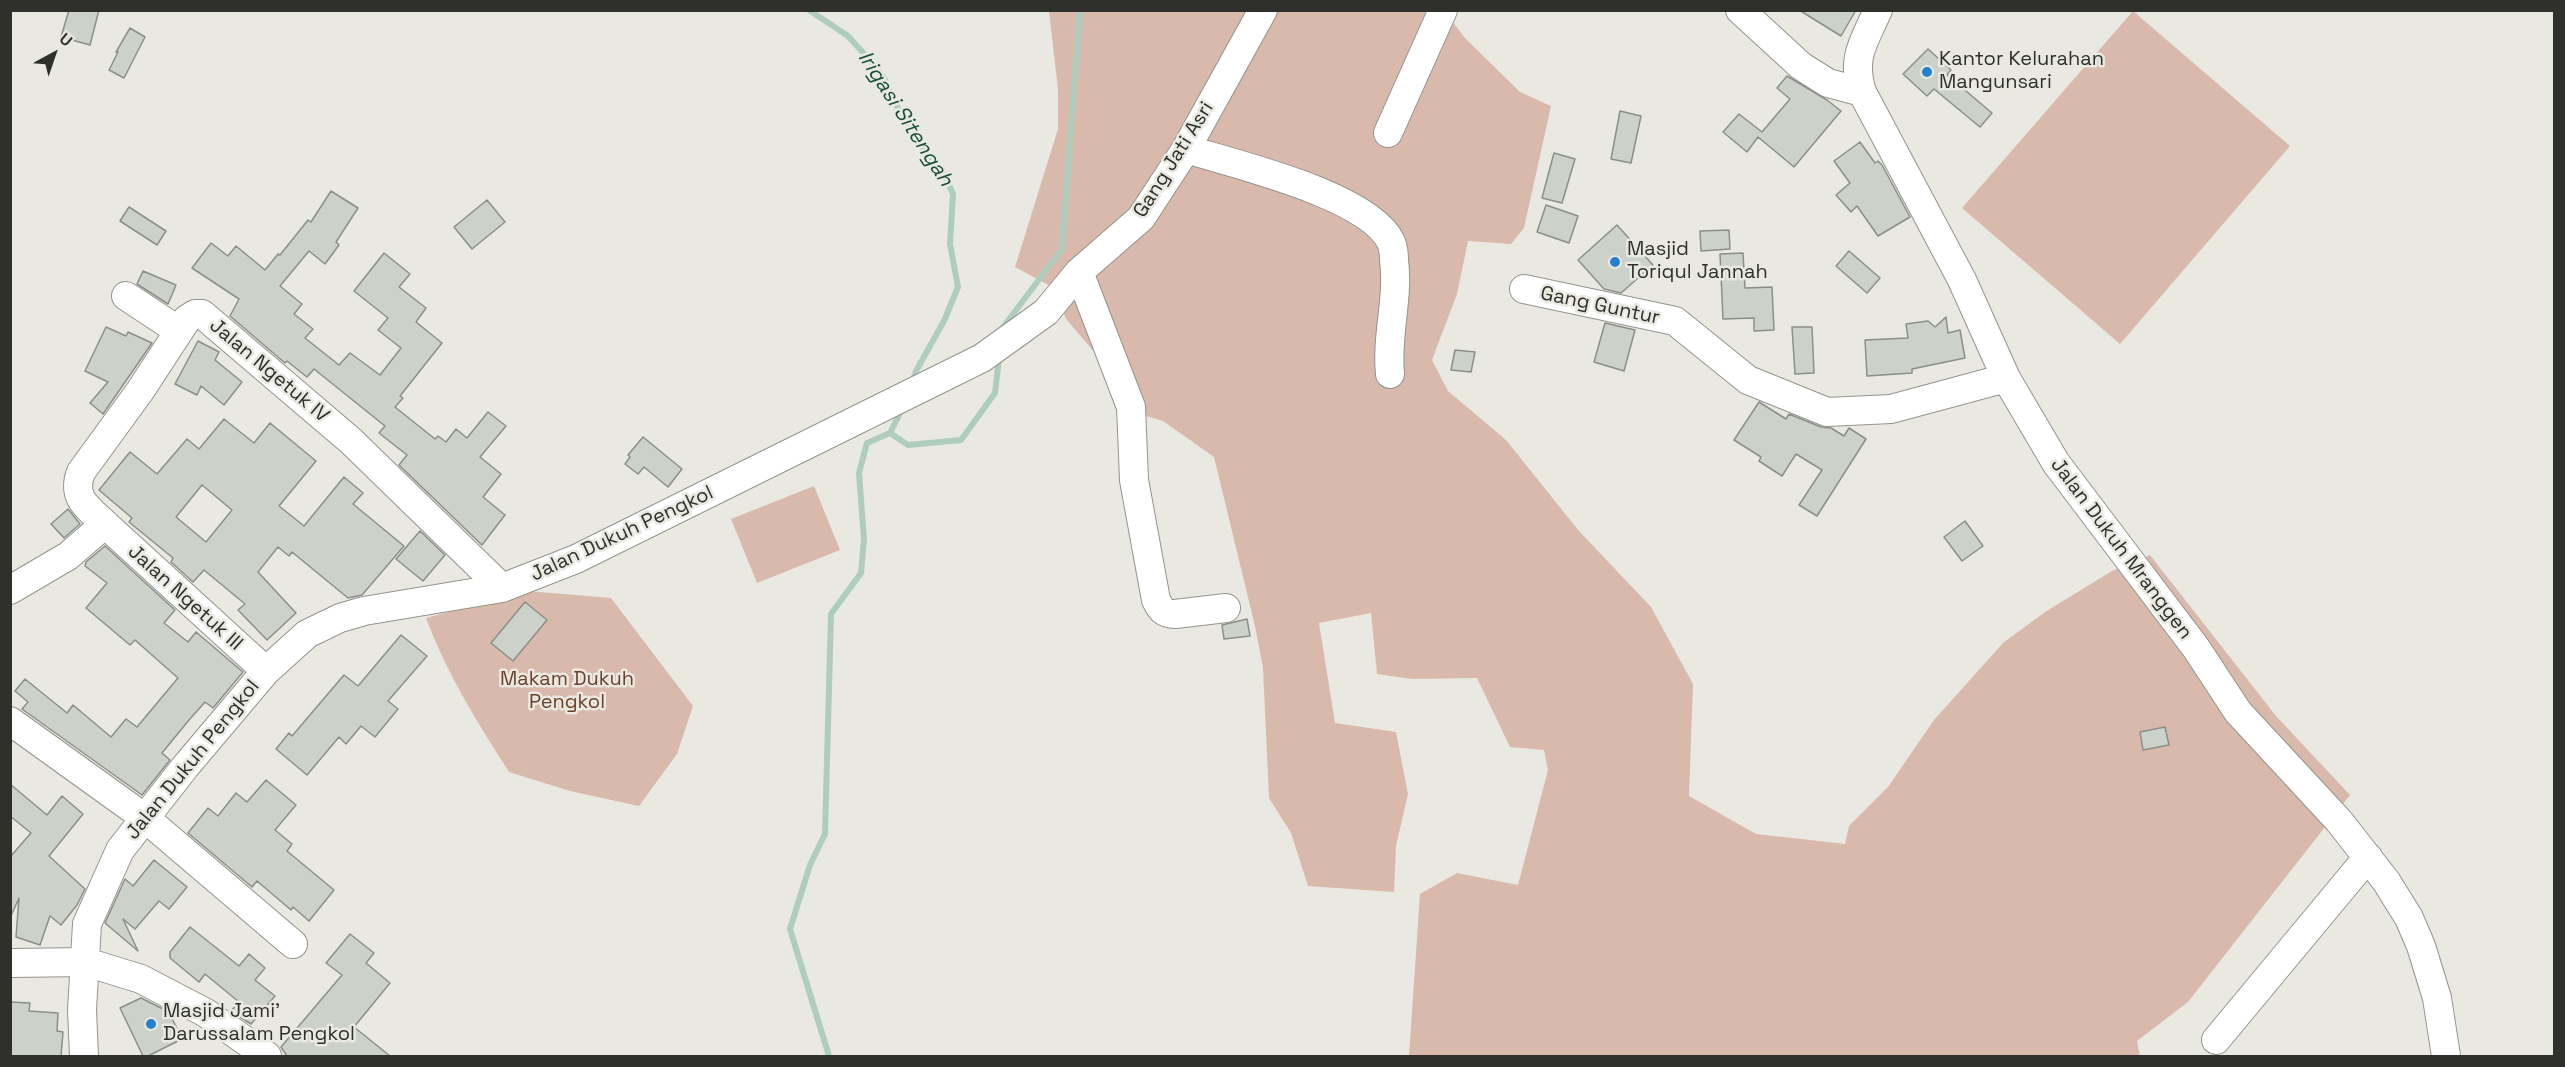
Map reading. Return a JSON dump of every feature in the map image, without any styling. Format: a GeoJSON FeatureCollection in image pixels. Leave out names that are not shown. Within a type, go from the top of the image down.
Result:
{"type":"FeatureCollection","features":[{"type":"Feature","properties":{"kind":"street","name":"Gang Jati Asri"},"geometry":{"type":"LineString","coordinates":[[1009,339],[1046,312],[1079,272],[1142,218],[1186,149],[1263,10]]}},
{"type":"Feature","properties":{"kind":"street"},"geometry":{"type":"LineString","coordinates":[[1388,133],[1443,10]]}},
{"type":"Feature","properties":{"kind":"street"},"geometry":{"type":"LineString","coordinates":[[1740,10],[1801,66],[1828,83],[1862,92]]}},
{"type":"Feature","properties":{"kind":"street","name":"Jalan Dukuh Mranggen"},"geometry":{"type":"LineString","coordinates":[[1878,10],[1857,59],[1857,76],[1862,92],[1962,280],[2006,378],[2072,486],[2189,640],[2238,712],[2308,786],[2368,857],[2409,918],[2421,946],[2437,998],[2446,1056]]}},
{"type":"Feature","properties":{"kind":"street"},"geometry":{"type":"LineString","coordinates":[[1186,149],[1319,191],[1356,211],[1380,228],[1391,242],[1394,259],[1396,291],[1388,355],[1390,374]]}},
{"type":"Feature","properties":{"kind":"street"},"geometry":{"type":"LineString","coordinates":[[1079,272],[1131,407],[1134,480],[1156,600],[1160,609],[1167,614],[1226,608]]}},
{"type":"Feature","properties":{"kind":"street","name":"Gang Guntur"},"geometry":{"type":"LineString","coordinates":[[1524,290],[1675,321],[1748,380],[1827,412],[1891,409],[2006,378]]}},
{"type":"Feature","properties":{"kind":"street"},"geometry":{"type":"LineString","coordinates":[[126,296],[179,331]]}},
{"type":"Feature","properties":{"kind":"street","name":"Jalan Ngetuk IV"},"geometry":{"type":"LineString","coordinates":[[105,524],[80,500],[76,484],[78,478],[187,320],[195,314],[202,314],[351,441],[502,588]]}},
{"type":"Feature","properties":{"kind":"street","name":"Jalan Dukuh Pengkol"},"geometry":{"type":"LineString","coordinates":[[84,1056],[82,1010],[87,924],[120,850],[266,671],[307,634],[340,618],[386,607],[502,588],[576,559],[982,358],[1009,339]]}},
{"type":"Feature","properties":{"kind":"street"},"geometry":{"type":"LineString","coordinates":[[10,590],[68,556],[105,524]]}},
{"type":"Feature","properties":{"kind":"street","name":"Jalan Ngetuk III"},"geometry":{"type":"LineString","coordinates":[[105,524],[266,671]]}},
{"type":"Feature","properties":{"kind":"street"},"geometry":{"type":"LineString","coordinates":[[10,721],[145,818],[293,944]]}},
{"type":"Feature","properties":{"kind":"street"},"geometry":{"type":"LineString","coordinates":[[2216,1040],[2368,857]]}},
{"type":"Feature","properties":{"kind":"street"},"geometry":{"type":"LineString","coordinates":[[10,963],[86,962],[141,979],[206,1013],[267,1056]]}},
{"type":"Feature","properties":{"kind":"green space"},"geometry":{"type":"Polygon","coordinates":[[[1049,11],[1444,11],[1465,38],[1520,92],[1551,106],[1524,228],[1511,244],[1468,241],[1457,294],[1432,360],[1448,391],[1506,440],[1579,531],[1651,607],[1693,684],[1689,796],[1756,834],[1845,844],[1849,826],[1888,787],[1934,720],[2003,643],[2045,612],[2112,571],[2150,555],[2276,716],[2350,795],[2188,1002],[2137,1041],[2140,1056],[1409,1056],[1420,894],[1457,873],[1518,885],[1548,770],[1544,750],[1510,747],[1477,678],[1412,679],[1377,674],[1371,613],[1319,623],[1335,723],[1396,732],[1408,794],[1396,846],[1394,892],[1308,886],[1291,833],[1269,798],[1263,668],[1214,457],[1163,421],[1120,408],[1108,368],[1066,319],[1054,288],[1015,267],[1058,129],[1058,90],[1049,11]]]}},
{"type":"Feature","properties":{"kind":"green space"},"geometry":{"type":"Polygon","coordinates":[[[2133,11],[2290,146],[2120,344],[1962,208],[2133,11]]]}},
{"type":"Feature","properties":{"kind":"green space"},"geometry":{"type":"Polygon","coordinates":[[[814,486],[840,550],[757,583],[731,519],[814,486]]]}},
{"type":"Feature","properties":{"kind":"green space","name":"Makam Dukuh Pengkol"},"geometry":{"type":"Polygon","coordinates":[[[527,591],[611,598],[693,706],[677,754],[639,806],[570,791],[509,772],[453,678],[426,618],[527,591]]]}},
{"type":"Feature","properties":{"kind":"building"},"geometry":{"type":"Polygon","coordinates":[[[69,10],[99,10],[90,45],[61,37],[69,10]]]}},
{"type":"Feature","properties":{"kind":"building"},"geometry":{"type":"Polygon","coordinates":[[[1799,10],[1856,10],[1841,36],[1799,10]]]}},
{"type":"Feature","properties":{"kind":"building"},"geometry":{"type":"Polygon","coordinates":[[[130,28],[145,37],[124,78],[109,70],[130,28]]]}},
{"type":"Feature","properties":{"kind":"building"},"geometry":{"type":"Polygon","coordinates":[[[1928,49],[1951,70],[1947,75],[1992,113],[1980,127],[1934,89],[1927,96],[1903,74],[1928,49]]]}},
{"type":"Feature","properties":{"kind":"building"},"geometry":{"type":"Polygon","coordinates":[[[1787,76],[1841,111],[1794,167],[1758,137],[1747,152],[1723,132],[1739,114],[1762,132],[1790,99],[1777,88],[1787,76]]]}},
{"type":"Feature","properties":{"kind":"building"},"geometry":{"type":"Polygon","coordinates":[[[1620,111],[1641,116],[1631,163],[1611,159],[1620,111]]]}},
{"type":"Feature","properties":{"kind":"building"},"geometry":{"type":"Polygon","coordinates":[[[1860,142],[1875,163],[1878,161],[1882,165],[1910,217],[1878,236],[1857,206],[1851,212],[1836,195],[1850,183],[1834,161],[1860,142]]]}},
{"type":"Feature","properties":{"kind":"building"},"geometry":{"type":"Polygon","coordinates":[[[1554,153],[1575,159],[1562,203],[1542,198],[1554,153]]]}},
{"type":"Feature","properties":{"kind":"building"},"geometry":{"type":"Polygon","coordinates":[[[331,191],[358,208],[336,242],[339,245],[325,264],[309,251],[280,286],[302,304],[294,314],[313,329],[305,338],[339,365],[350,353],[380,375],[401,348],[378,330],[388,318],[354,291],[384,253],[410,274],[399,287],[426,308],[416,322],[442,343],[400,396],[403,398],[395,407],[435,439],[438,436],[446,442],[456,429],[467,438],[488,412],[506,426],[480,457],[501,474],[483,497],[505,515],[482,545],[399,465],[407,455],[379,433],[385,426],[314,369],[307,377],[287,361],[285,363],[230,316],[239,299],[192,268],[211,243],[228,256],[236,246],[265,270],[308,220],[311,222],[331,191]]]}},
{"type":"Feature","properties":{"kind":"building"},"geometry":{"type":"Polygon","coordinates":[[[487,200],[505,222],[472,249],[454,227],[487,200]]]}},
{"type":"Feature","properties":{"kind":"building"},"geometry":{"type":"Polygon","coordinates":[[[1546,205],[1578,216],[1569,243],[1537,232],[1546,205]]]}},
{"type":"Feature","properties":{"kind":"building"},"geometry":{"type":"Polygon","coordinates":[[[129,207],[166,231],[157,245],[120,221],[129,207]]]}},
{"type":"Feature","properties":{"kind":"building","name":"Masjid Toriqul Jannah"},"geometry":{"type":"Polygon","coordinates":[[[1617,225],[1653,265],[1621,293],[1604,289],[1578,260],[1617,225]]]}},
{"type":"Feature","properties":{"kind":"building"},"geometry":{"type":"Polygon","coordinates":[[[1729,230],[1730,249],[1701,251],[1700,231],[1729,230]]]}},
{"type":"Feature","properties":{"kind":"building"},"geometry":{"type":"Polygon","coordinates":[[[1849,251],[1880,278],[1867,293],[1836,266],[1849,251]]]}},
{"type":"Feature","properties":{"kind":"building"},"geometry":{"type":"Polygon","coordinates":[[[1743,253],[1745,288],[1772,287],[1774,330],[1754,331],[1754,318],[1723,319],[1720,254],[1743,253]]]}},
{"type":"Feature","properties":{"kind":"building"},"geometry":{"type":"Polygon","coordinates":[[[143,271],[176,285],[168,304],[137,284],[143,271]]]}},
{"type":"Feature","properties":{"kind":"building"},"geometry":{"type":"Polygon","coordinates":[[[1946,317],[1948,333],[1960,330],[1965,358],[1912,369],[1912,373],[1867,376],[1865,340],[1908,338],[1906,324],[1928,321],[1935,327],[1946,317]]]}},
{"type":"Feature","properties":{"kind":"building"},"geometry":{"type":"Polygon","coordinates":[[[1605,323],[1635,330],[1624,371],[1594,362],[1605,323]]]}},
{"type":"Feature","properties":{"kind":"building"},"geometry":{"type":"Polygon","coordinates":[[[106,327],[126,336],[128,332],[152,343],[103,414],[90,403],[108,382],[85,371],[106,327]]]}},
{"type":"Feature","properties":{"kind":"building"},"geometry":{"type":"Polygon","coordinates":[[[1792,327],[1812,327],[1814,373],[1795,374],[1792,327]]]}},
{"type":"Feature","properties":{"kind":"building"},"geometry":{"type":"Polygon","coordinates":[[[198,341],[219,352],[215,360],[242,382],[224,405],[201,386],[197,395],[175,384],[198,341]]]}},
{"type":"Feature","properties":{"kind":"building"},"geometry":{"type":"Polygon","coordinates":[[[1455,350],[1475,352],[1471,372],[1451,370],[1455,350]]]}},
{"type":"Feature","properties":{"kind":"building"},"geometry":{"type":"Polygon","coordinates":[[[1759,402],[1786,419],[1789,414],[1821,427],[1831,428],[1844,436],[1849,428],[1866,439],[1817,516],[1799,505],[1822,470],[1796,454],[1782,476],[1759,461],[1761,457],[1734,440],[1759,402]]]}},
{"type":"Feature","properties":{"kind":"building"},"geometry":{"type":"Polygon","coordinates":[[[224,419],[254,443],[270,423],[316,461],[279,506],[304,526],[344,477],[363,493],[353,504],[404,546],[362,595],[348,598],[292,552],[289,556],[278,547],[258,572],[296,613],[267,640],[238,610],[245,604],[204,570],[193,582],[171,562],[173,558],[129,522],[132,518],[99,490],[130,452],[157,474],[187,439],[199,449],[224,419]],[[202,485],[176,517],[206,542],[232,510],[202,485]]]}},
{"type":"Feature","properties":{"kind":"building"},"geometry":{"type":"Polygon","coordinates":[[[643,437],[682,469],[668,487],[644,467],[638,474],[625,464],[630,457],[628,455],[643,437]]]}},
{"type":"Feature","properties":{"kind":"building"},"geometry":{"type":"Polygon","coordinates":[[[68,509],[80,524],[64,538],[51,524],[68,509]]]}},
{"type":"Feature","properties":{"kind":"building"},"geometry":{"type":"Polygon","coordinates":[[[1965,521],[1983,546],[1962,561],[1944,537],[1965,521]]]}},
{"type":"Feature","properties":{"kind":"building"},"geometry":{"type":"Polygon","coordinates":[[[420,531],[445,555],[423,581],[396,559],[420,531]]]}},
{"type":"Feature","properties":{"kind":"building"},"geometry":{"type":"Polygon","coordinates":[[[105,546],[175,610],[164,623],[188,642],[196,632],[243,672],[213,708],[205,702],[189,720],[162,753],[170,760],[142,795],[22,709],[28,702],[15,691],[25,679],[67,713],[73,705],[111,737],[126,719],[137,727],[178,678],[135,640],[130,645],[86,608],[107,583],[85,566],[86,562],[105,546]]]}},
{"type":"Feature","properties":{"kind":"building"},"geometry":{"type":"Polygon","coordinates":[[[525,602],[547,620],[513,661],[491,643],[525,602]]]}},
{"type":"Feature","properties":{"kind":"building"},"geometry":{"type":"Polygon","coordinates":[[[1247,619],[1250,636],[1224,639],[1222,625],[1247,619]]]}},
{"type":"Feature","properties":{"kind":"building"},"geometry":{"type":"Polygon","coordinates":[[[401,635],[427,656],[388,701],[398,709],[375,737],[361,726],[346,744],[339,737],[307,775],[276,749],[289,733],[292,736],[344,675],[358,686],[401,635]]]}},
{"type":"Feature","properties":{"kind":"building"},"geometry":{"type":"Polygon","coordinates":[[[2165,727],[2169,745],[2143,750],[2140,732],[2165,727]]]}},
{"type":"Feature","properties":{"kind":"building"},"geometry":{"type":"Polygon","coordinates":[[[266,780],[296,805],[275,830],[292,844],[287,851],[334,890],[309,921],[293,907],[291,910],[257,881],[252,887],[188,833],[208,808],[218,816],[236,793],[247,802],[266,780]]]}},
{"type":"Feature","properties":{"kind":"building"},"geometry":{"type":"Polygon","coordinates":[[[10,784],[47,815],[62,796],[83,814],[49,856],[85,889],[77,905],[61,925],[50,916],[40,945],[16,937],[19,898],[10,918],[10,857],[31,833],[10,816],[10,784]]]}},
{"type":"Feature","properties":{"kind":"building"},"geometry":{"type":"Polygon","coordinates":[[[154,860],[187,887],[169,909],[159,901],[135,929],[123,919],[138,951],[105,923],[125,879],[133,886],[154,860]]]}},
{"type":"Feature","properties":{"kind":"building"},"geometry":{"type":"Polygon","coordinates":[[[190,927],[239,966],[249,954],[265,968],[255,980],[275,996],[251,1024],[231,1011],[239,1002],[205,974],[199,982],[170,958],[170,952],[190,927]]]}},
{"type":"Feature","properties":{"kind":"building"},"geometry":{"type":"Polygon","coordinates":[[[350,934],[374,953],[366,963],[390,983],[354,1027],[390,1056],[287,1056],[281,1047],[342,975],[326,963],[350,934]]]}},
{"type":"Feature","properties":{"kind":"building","name":"Masjid Jami' Darussalam Pengkol"},"geometry":{"type":"Polygon","coordinates":[[[141,998],[169,1012],[182,1039],[148,1056],[143,1056],[120,1008],[141,998]]]}},
{"type":"Feature","properties":{"kind":"building"},"geometry":{"type":"Polygon","coordinates":[[[10,1002],[30,1003],[29,1011],[58,1013],[57,1031],[63,1032],[61,1056],[10,1056],[10,1002]]]}},
{"type":"Feature","properties":{"kind":"waterway","name":"Irigasi Sitengah"},"geometry":{"type":"LineString","coordinates":[[809,10],[848,36],[884,78],[902,117],[925,152],[942,169],[953,194],[950,244],[958,287],[944,321],[916,371],[912,383]]}},
{"type":"Feature","properties":{"kind":"waterway"},"geometry":{"type":"LineString","coordinates":[[1001,330],[1062,249],[1080,10]]}},
{"type":"Feature","properties":{"kind":"waterway"},"geometry":{"type":"LineString","coordinates":[[829,1056],[790,929],[810,865],[825,834],[831,614],[861,573],[864,539],[859,473],[867,443],[890,433],[908,445],[961,440],[995,393],[999,358]]}},
{"type":"Feature","properties":{"kind":"waterway","name":"Irigasi Sitengah"},"geometry":{"type":"LineString","coordinates":[[890,433],[902,409]]}},
{"type":"Feature","properties":{"kind":"place","name":"Kantor Kelurahan Mangunsari"},"geometry":{"type":"Point","coordinates":[1927,72]}},
{"type":"Feature","properties":{"kind":"place","name":"Masjid Toriqul Jannah"},"geometry":{"type":"Point","coordinates":[1615,262]}},
{"type":"Feature","properties":{"kind":"place","name":"Masjid Jami' Darussalam Pengkol"},"geometry":{"type":"Point","coordinates":[151,1024]}}]}
